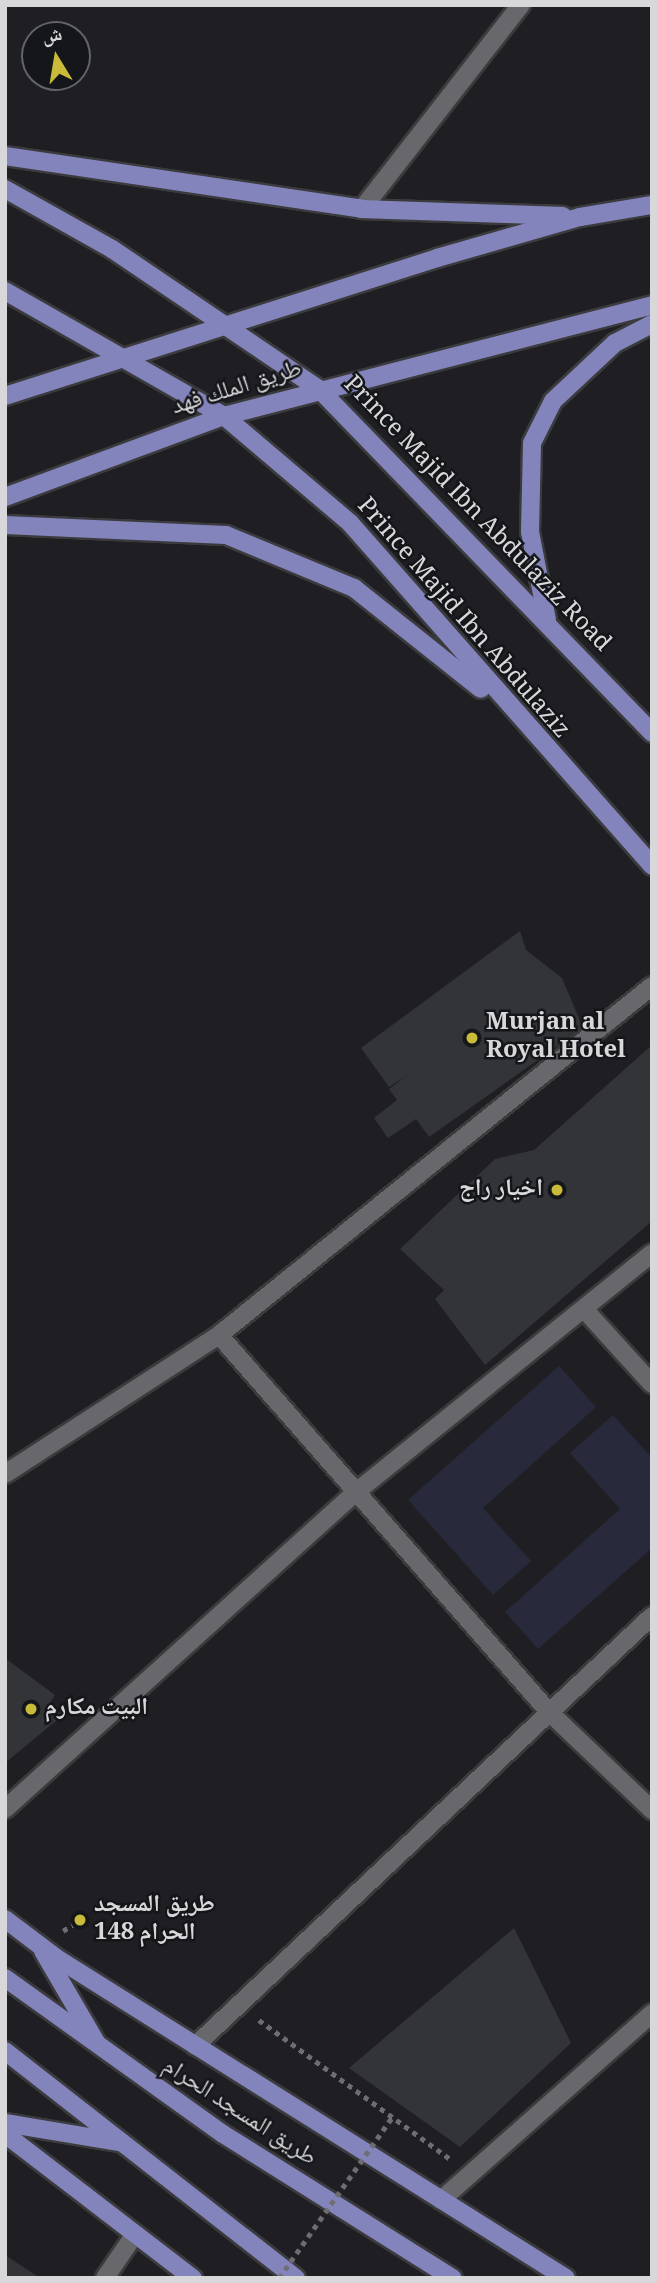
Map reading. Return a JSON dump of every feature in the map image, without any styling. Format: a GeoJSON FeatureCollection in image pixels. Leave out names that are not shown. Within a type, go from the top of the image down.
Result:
{"type":"FeatureCollection","features":[{"type":"Feature","properties":{"kind":"main road"},"geometry":{"type":"LineString","coordinates":[[5,156],[362,209],[580,217]]}},
{"type":"Feature","properties":{"kind":"main road","name":"Prince Majid Ibn Abdulaziz Road"},"geometry":{"type":"LineString","coordinates":[[5,189],[227,324],[319,389],[547,620],[652,733]]}},
{"type":"Feature","properties":{"kind":"main road"},"geometry":{"type":"LineString","coordinates":[[5,396],[227,324],[580,217],[652,205]]}},
{"type":"Feature","properties":{"kind":"main road","name":"Prince Majid Ibn Abdulaziz"},"geometry":{"type":"LineString","coordinates":[[5,291],[128,356],[223,416],[350,523],[513,715],[652,866]]}},
{"type":"Feature","properties":{"kind":"main road","name":"طريق الملك فهد"},"geometry":{"type":"LineString","coordinates":[[5,497],[223,416],[652,305]]}},
{"type":"Feature","properties":{"kind":"main road"},"geometry":{"type":"LineString","coordinates":[[547,620],[530,532],[532,443],[552,401],[615,343],[652,324]]}},
{"type":"Feature","properties":{"kind":"main road"},"geometry":{"type":"LineString","coordinates":[[5,525],[226,535],[354,588],[513,715]]}},
{"type":"Feature","properties":{"kind":"main road"},"geometry":{"type":"LineString","coordinates":[[5,1919],[40,1946],[195,2046],[566,2278]]}},
{"type":"Feature","properties":{"kind":"main road"},"geometry":{"type":"LineString","coordinates":[[40,1946],[99,2049]]}},
{"type":"Feature","properties":{"kind":"main road","name":"طريق المسجد الحرام"},"geometry":{"type":"LineString","coordinates":[[5,1978],[99,2049],[453,2278]]}},
{"type":"Feature","properties":{"kind":"main road"},"geometry":{"type":"LineString","coordinates":[[5,2051],[296,2278]]}},
{"type":"Feature","properties":{"kind":"main road"},"geometry":{"type":"LineString","coordinates":[[5,2123],[120,2142]]}},
{"type":"Feature","properties":{"kind":"main road"},"geometry":{"type":"LineString","coordinates":[[5,2134],[193,2278]]}},
{"type":"Feature","properties":{"kind":"street"},"geometry":{"type":"LineString","coordinates":[[362,209],[521,5]]}},
{"type":"Feature","properties":{"kind":"street"},"geometry":{"type":"LineString","coordinates":[[5,1474],[219,1335],[652,986]]}},
{"type":"Feature","properties":{"kind":"street"},"geometry":{"type":"LineString","coordinates":[[5,1809],[356,1492],[652,1253]]}},
{"type":"Feature","properties":{"kind":"street"},"geometry":{"type":"LineString","coordinates":[[584,1309],[652,1384]]}},
{"type":"Feature","properties":{"kind":"street"},"geometry":{"type":"LineString","coordinates":[[219,1335],[548,1711],[652,1810]]}},
{"type":"Feature","properties":{"kind":"street"},"geometry":{"type":"LineString","coordinates":[[195,2046],[652,1616]]}},
{"type":"Feature","properties":{"kind":"street"},"geometry":{"type":"LineString","coordinates":[[441,2200],[652,2013]]}},
{"type":"Feature","properties":{"kind":"street"},"geometry":{"type":"LineString","coordinates":[[105,2278],[135,2234]]}},
{"type":"Feature","properties":{"kind":"path"},"geometry":{"type":"LineString","coordinates":[[238,2005],[471,2174]]}},
{"type":"Feature","properties":{"kind":"path"},"geometry":{"type":"LineString","coordinates":[[279,2278],[392,2117]]}},
{"type":"Feature","properties":{"kind":"shaded area"},"geometry":{"type":"Polygon","coordinates":[[[559,1366],[596,1407],[483,1508],[531,1561],[493,1595],[408,1500],[559,1366]]]}},
{"type":"Feature","properties":{"kind":"shaded area"},"geometry":{"type":"Polygon","coordinates":[[[613,1415],[652,1458],[652,1548],[538,1649],[505,1612],[620,1509],[570,1453],[613,1415]]]}},
{"type":"Feature","properties":{"kind":"building","name":"Murjan al Royal Hotel"},"geometry":{"type":"Polygon","coordinates":[[[520,931],[526,950],[562,978],[583,1028],[429,1137],[416,1119],[388,1138],[374,1118],[397,1100],[389,1089],[408,1075],[389,1087],[361,1048],[520,931]]]}},
{"type":"Feature","properties":{"kind":"building","name":"اخيار راج"},"geometry":{"type":"Polygon","coordinates":[[[652,1045],[652,1221],[485,1365],[435,1299],[444,1290],[400,1249],[495,1159],[534,1150],[652,1045]]]}},
{"type":"Feature","properties":{"kind":"building","name":"البيت مكارم"},"geometry":{"type":"Polygon","coordinates":[[[5,1658],[55,1695],[49,1704],[63,1715],[5,1763],[5,1658]]]}},
{"type":"Feature","properties":{"kind":"building"},"geometry":{"type":"Polygon","coordinates":[[[514,1928],[571,2043],[460,2147],[349,2068],[514,1928]]]}},
{"type":"Feature","properties":{"kind":"building"},"geometry":{"type":"Polygon","coordinates":[[[5,2255],[40,2278],[5,2278],[5,2255]]]}},
{"type":"Feature","properties":{"kind":"place","name":"Murjan al Royal Hotel"},"geometry":{"type":"Point","coordinates":[472,1038]}},
{"type":"Feature","properties":{"kind":"place","name":"اخيار راج"},"geometry":{"type":"Point","coordinates":[557,1190]}},
{"type":"Feature","properties":{"kind":"place","name":"البيت مكارم"},"geometry":{"type":"Point","coordinates":[31,1709]}},
{"type":"Feature","properties":{"kind":"place","name":"طريق المسجد الحرام 148"},"geometry":{"type":"Point","coordinates":[80,1920]}}]}
